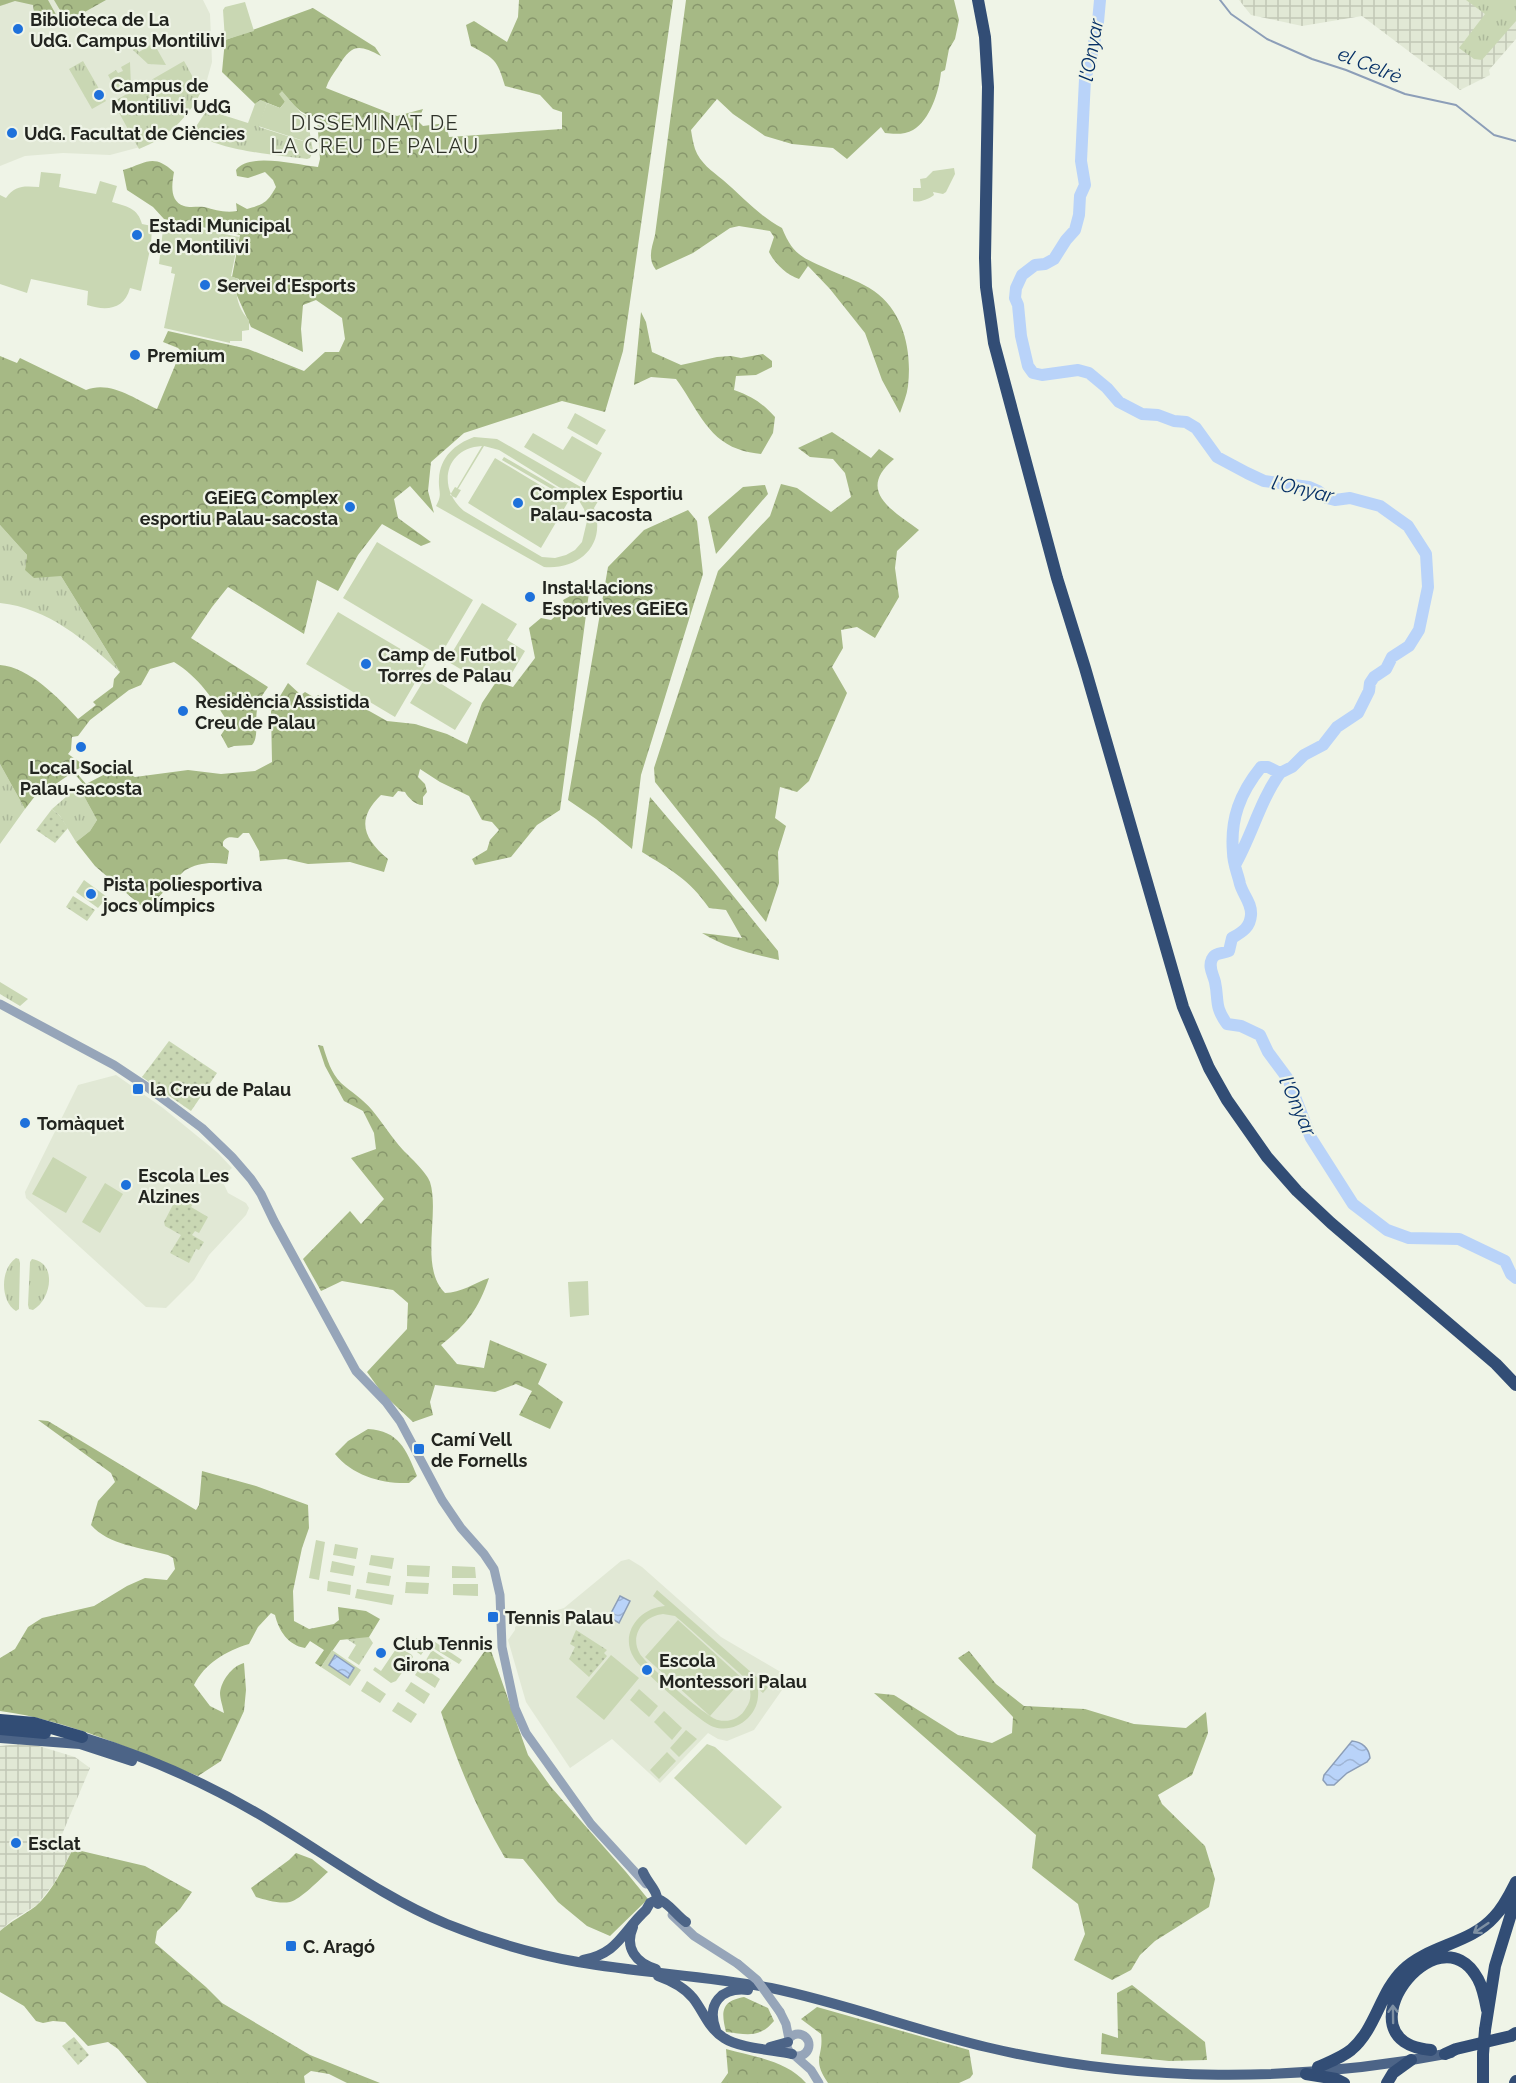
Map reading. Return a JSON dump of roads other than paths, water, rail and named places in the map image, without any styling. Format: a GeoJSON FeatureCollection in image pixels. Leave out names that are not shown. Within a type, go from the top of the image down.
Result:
{"type":"FeatureCollection","features":[{"type":"Feature","properties":{"kind":"highway"},"geometry":{"type":"LineString","coordinates":[[978,0],[985,37],[988,79],[985,248],[986,286],[994,343],[1057,578],[1183,1007],[1205,1060],[1227,1100],[1267,1157],[1297,1191],[1331,1223],[1490,1358],[1516,1385]]}},
{"type":"Feature","properties":{"kind":"highway"},"geometry":{"type":"LineString","coordinates":[[0,1718],[60,1729],[82,1737]]}},
{"type":"Feature","properties":{"kind":"highway"},"geometry":{"type":"LineString","coordinates":[[0,1729],[82,1737]]}},
{"type":"Feature","properties":{"kind":"highway"},"geometry":{"type":"LineString","coordinates":[[1318,2067],[1341,2056],[1359,2042],[1386,1991],[1403,1970],[1425,1954],[1483,1927],[1503,1906],[1516,1882]]}},
{"type":"Feature","properties":{"kind":"highway"},"geometry":{"type":"LineString","coordinates":[[1483,2083],[1487,2010],[1495,1966],[1516,1898]]}},
{"type":"Feature","properties":{"kind":"highway"},"geometry":{"type":"LineString","coordinates":[[1431,2049],[1408,2043],[1399,2035],[1392,2019],[1396,1994],[1409,1976],[1420,1967],[1438,1959],[1455,1959],[1463,1962],[1478,1977],[1487,2010]]}},
{"type":"Feature","properties":{"kind":"highway"},"geometry":{"type":"LineString","coordinates":[[1445,2054],[1455,2049],[1511,2036],[1516,2032]]}},
{"type":"Feature","properties":{"kind":"highway"},"geometry":{"type":"LineString","coordinates":[[1387,2083],[1393,2073],[1411,2060]]}},
{"type":"Feature","properties":{"kind":"highway"},"geometry":{"type":"LineString","coordinates":[[1306,2074],[1336,2079],[1344,2083]]}},
{"type":"Feature","properties":{"kind":"main road"},"geometry":{"type":"LineString","coordinates":[[82,1737],[164,1766],[270,1821],[356,1876],[416,1910],[495,1942],[574,1961],[750,1985],[815,1999],[988,2048],[1061,2063],[1161,2074],[1306,2074],[1411,2060],[1516,2039]]}},
{"type":"Feature","properties":{"kind":"main road"},"geometry":{"type":"LineString","coordinates":[[0,1738],[80,1744],[153,1767],[244,1812],[270,1821]]}},
{"type":"Feature","properties":{"kind":"main road"},"geometry":{"type":"LineString","coordinates":[[574,1961],[598,1957],[607,1952],[652,1905],[658,1894],[643,1872]]}},
{"type":"Feature","properties":{"kind":"main road"},"geometry":{"type":"LineString","coordinates":[[650,1889],[652,1905]]}},
{"type":"Feature","properties":{"kind":"main road"},"geometry":{"type":"LineString","coordinates":[[652,1905],[663,1901],[686,1922]]}},
{"type":"Feature","properties":{"kind":"main road"},"geometry":{"type":"LineString","coordinates":[[652,1905],[668,1910]]}},
{"type":"Feature","properties":{"kind":"main road"},"geometry":{"type":"LineString","coordinates":[[635,1921],[630,1942],[636,1958],[646,1965],[674,1974]]}},
{"type":"Feature","properties":{"kind":"main road"},"geometry":{"type":"LineString","coordinates":[[635,1970],[664,1978],[683,1988],[693,1998],[717,2033],[732,2042],[793,2054]]}},
{"type":"Feature","properties":{"kind":"main road"},"geometry":{"type":"LineString","coordinates":[[717,2033],[713,2019],[714,2007],[729,1991],[737,1989],[798,2000],[815,1999]]}},
{"type":"Feature","properties":{"kind":"main road"},"geometry":{"type":"LineString","coordinates":[[1264,2074],[1431,2049],[1516,2032]]}},
{"type":"Feature","properties":{"kind":"main road"},"geometry":{"type":"LineString","coordinates":[[764,2048],[788,2040]]}},
{"type":"Feature","properties":{"kind":"street"},"geometry":{"type":"LineString","coordinates":[[0,1004],[114,1065],[176,1108],[217,1142],[251,1179],[356,1371],[386,1402],[400,1421],[442,1500],[494,1569],[500,1595],[501,1647],[518,1715],[535,1747],[585,1816],[650,1889]]}},
{"type":"Feature","properties":{"kind":"street"},"geometry":{"type":"LineString","coordinates":[[604,1839],[626,1855],[686,1922],[715,1949]]}},
{"type":"Feature","properties":{"kind":"street"},"geometry":{"type":"LineString","coordinates":[[668,1910],[688,1931],[738,1964],[757,1980],[786,2024],[788,2048],[811,2070],[819,2083]]}},
{"type":"Feature","properties":{"kind":"street"},"geometry":{"type":"LineString","coordinates":[[786,2024],[808,2039],[811,2070]]}},
{"type":"Feature","properties":{"kind":"street"},"geometry":{"type":"LineString","coordinates":[[788,2040],[793,2035],[801,2034]]}},
{"type":"Feature","properties":{"kind":"street"},"geometry":{"type":"LineString","coordinates":[[793,2054],[802,2055],[809,2046]]}},
{"type":"Feature","properties":{"kind":"water"},"geometry":{"type":"Polygon","coordinates":[[[620,1596],[630,1601],[619,1623],[609,1617],[620,1596]]]}},
{"type":"Feature","properties":{"kind":"water"},"geometry":{"type":"Polygon","coordinates":[[[335,1655],[354,1668],[348,1678],[329,1665],[335,1655]]]}},
{"type":"Feature","properties":{"kind":"water"},"geometry":{"type":"Polygon","coordinates":[[[1352,1741],[1364,1746],[1370,1758],[1347,1773],[1334,1785],[1327,1785],[1323,1780],[1324,1775],[1352,1741]]]}},
{"type":"Feature","properties":{"kind":"waterway","name":"l'Onyar"},"geometry":{"type":"LineString","coordinates":[[1100,0],[1091,59],[1085,79],[1081,161],[1085,185],[1080,196],[1075,230],[1054,259],[1045,264],[1035,265],[1022,275],[1016,288],[1015,298],[1028,366],[1033,373],[1042,375],[1078,370],[1089,373],[1119,402],[1142,414],[1158,415],[1174,421],[1186,422],[1196,428],[1217,457],[1264,481],[1309,487],[1327,498],[1335,500],[1350,498],[1380,506],[1408,526],[1426,554],[1428,587],[1419,630],[1409,646],[1392,657],[1386,669],[1374,677],[1358,713],[1337,727],[1323,745],[1304,755],[1292,767],[1280,773],[1268,767],[1261,767],[1242,797],[1233,829],[1233,857],[1251,915],[1247,926],[1232,938],[1229,951],[1215,955],[1211,962],[1219,1008],[1227,1024],[1241,1026],[1260,1035],[1268,1052],[1288,1079],[1311,1138],[1353,1204],[1387,1230],[1409,1238],[1459,1239],[1505,1261],[1511,1274],[1516,1278]]}},
{"type":"Feature","properties":{"kind":"waterway","name":"el Celrè"},"geometry":{"type":"LineString","coordinates":[[1220,0],[1231,14],[1267,39],[1312,59],[1405,94],[1456,105],[1494,135],[1516,141]]}},
{"type":"Feature","properties":{"kind":"waterway","name":"l'Onyar"},"geometry":{"type":"LineString","coordinates":[[1235,865],[1267,795],[1280,773]]}},
{"type":"Feature","properties":{"kind":"place","name":"Biblioteca de La UdG. Campus Montilivi"},"geometry":{"type":"Point","coordinates":[18,29]}},
{"type":"Feature","properties":{"kind":"place","name":"Campus de Montilivi, UdG"},"geometry":{"type":"Point","coordinates":[99,95]}},
{"type":"Feature","properties":{"kind":"place","name":"UdG. Facultat de Ciències"},"geometry":{"type":"Point","coordinates":[12,133]}},
{"type":"Feature","properties":{"kind":"place","name":"Estadi Municipal de Montilivi"},"geometry":{"type":"Point","coordinates":[137,235]}},
{"type":"Feature","properties":{"kind":"place","name":"Servei d'Esports"},"geometry":{"type":"Point","coordinates":[205,285]}},
{"type":"Feature","properties":{"kind":"place","name":"Premium"},"geometry":{"type":"Point","coordinates":[135,355]}},
{"type":"Feature","properties":{"kind":"place","name":"Complex Esportiu Palau-sacosta"},"geometry":{"type":"Point","coordinates":[518,503]}},
{"type":"Feature","properties":{"kind":"place","name":"GEiEG Complex esportiu Palau-sacosta"},"geometry":{"type":"Point","coordinates":[350,507]}},
{"type":"Feature","properties":{"kind":"place","name":"Instal·lacions Esportives GEiEG"},"geometry":{"type":"Point","coordinates":[530,597]}},
{"type":"Feature","properties":{"kind":"place","name":"Camp de Futbol Torres de Palau"},"geometry":{"type":"Point","coordinates":[366,664]}},
{"type":"Feature","properties":{"kind":"place","name":"Residència Assistida Creu de Palau"},"geometry":{"type":"Point","coordinates":[183,711]}},
{"type":"Feature","properties":{"kind":"place","name":"Local Social Palau-sacosta"},"geometry":{"type":"Point","coordinates":[81,747]}},
{"type":"Feature","properties":{"kind":"place","name":"Pista poliesportiva jocs olímpics"},"geometry":{"type":"Point","coordinates":[91,894]}},
{"type":"Feature","properties":{"kind":"place","name":"la Creu de Palau"},"geometry":{"type":"Point","coordinates":[138,1089]}},
{"type":"Feature","properties":{"kind":"place","name":"Tomàquet"},"geometry":{"type":"Point","coordinates":[25,1123]}},
{"type":"Feature","properties":{"kind":"place","name":"Escola Les Alzines"},"geometry":{"type":"Point","coordinates":[126,1185]}},
{"type":"Feature","properties":{"kind":"place","name":"Camí Vell de Fornells"},"geometry":{"type":"Point","coordinates":[419,1449]}},
{"type":"Feature","properties":{"kind":"place","name":"Tennis Palau"},"geometry":{"type":"Point","coordinates":[493,1617]}},
{"type":"Feature","properties":{"kind":"place","name":"Club Tennis Girona"},"geometry":{"type":"Point","coordinates":[381,1653]}},
{"type":"Feature","properties":{"kind":"place","name":"Escola Montessori Palau"},"geometry":{"type":"Point","coordinates":[647,1670]}},
{"type":"Feature","properties":{"kind":"place","name":"Esclat"},"geometry":{"type":"Point","coordinates":[16,1843]}},
{"type":"Feature","properties":{"kind":"place","name":"C. Aragó"},"geometry":{"type":"Point","coordinates":[291,1946]}},
{"type":"Feature","properties":{"kind":"district","name":"DISSEMINAT DE LA CREU DE PALAU"},"geometry":{"type":"Point","coordinates":[375,134]}}]}
